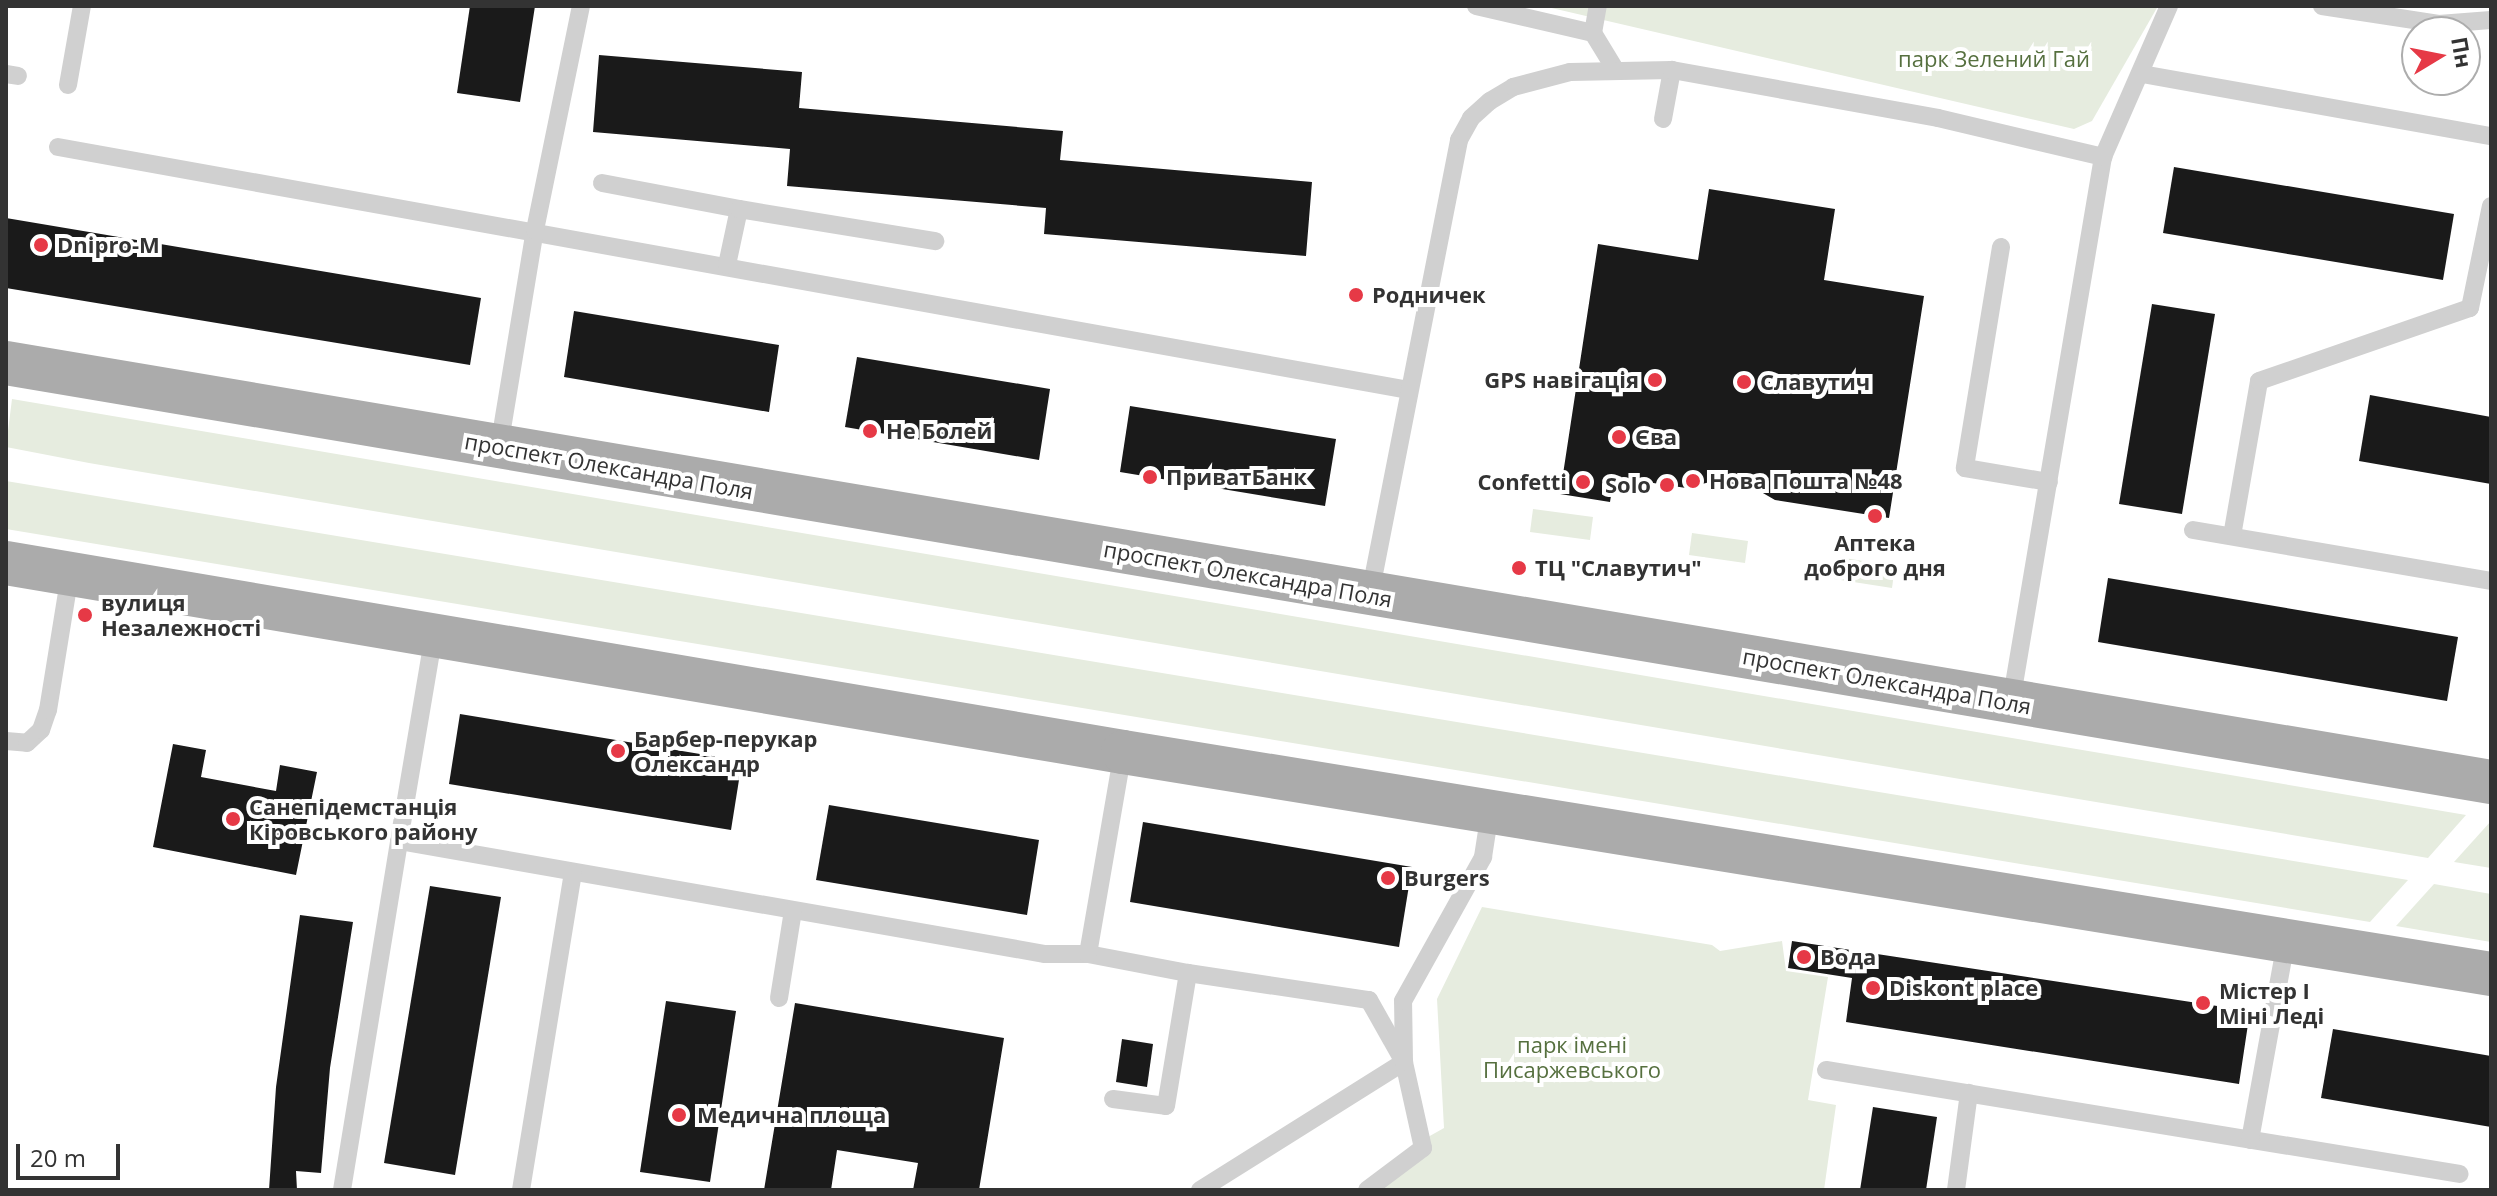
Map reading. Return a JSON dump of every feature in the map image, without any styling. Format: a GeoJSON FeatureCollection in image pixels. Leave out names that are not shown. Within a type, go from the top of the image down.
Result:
{"type":"FeatureCollection","features":[{"type":"Feature","properties":{"kind":"main road","name":"проспект Олександра Поля"},"geometry":{"type":"LineString","coordinates":[[6,363],[2491,782]]}},
{"type":"Feature","properties":{"kind":"main road"},"geometry":{"type":"LineString","coordinates":[[6,563],[1123,752],[2491,974]]}},
{"type":"Feature","properties":{"kind":"lane"},"geometry":{"type":"LineString","coordinates":[[68,85],[82,6]]}},
{"type":"Feature","properties":{"kind":"lane"},"geometry":{"type":"LineString","coordinates":[[499,447],[535,230],[581,6]]}},
{"type":"Feature","properties":{"kind":"lane"},"geometry":{"type":"LineString","coordinates":[[1476,6],[1593,33]]}},
{"type":"Feature","properties":{"kind":"lane"},"geometry":{"type":"LineString","coordinates":[[1598,6],[1593,33],[1615,69]]}},
{"type":"Feature","properties":{"kind":"lane"},"geometry":{"type":"LineString","coordinates":[[2011,702],[2103,157],[2113,128],[2142,74],[2169,6]]}},
{"type":"Feature","properties":{"kind":"lane"},"geometry":{"type":"LineString","coordinates":[[2322,6],[2439,24],[2491,20]]}},
{"type":"Feature","properties":{"kind":"lane"},"geometry":{"type":"LineString","coordinates":[[1370,594],[1459,140],[1471,118],[1513,87],[1570,72],[1672,70],[1938,118],[2103,157]]}},
{"type":"Feature","properties":{"kind":"lane"},"geometry":{"type":"LineString","coordinates":[[1663,119],[1672,70]]}},
{"type":"Feature","properties":{"kind":"lane"},"geometry":{"type":"LineString","coordinates":[[2142,74],[2491,136]]}},
{"type":"Feature","properties":{"kind":"lane"},"geometry":{"type":"LineString","coordinates":[[58,147],[535,230],[1409,390]]}},
{"type":"Feature","properties":{"kind":"lane"},"geometry":{"type":"LineString","coordinates":[[602,183],[935,241]]}},
{"type":"Feature","properties":{"kind":"lane"},"geometry":{"type":"LineString","coordinates":[[2232,536],[2259,381],[2470,308],[2491,206]]}},
{"type":"Feature","properties":{"kind":"lane"},"geometry":{"type":"LineString","coordinates":[[727,265],[739,209]]}},
{"type":"Feature","properties":{"kind":"lane"},"geometry":{"type":"LineString","coordinates":[[2001,247],[1965,468],[2049,482]]}},
{"type":"Feature","properties":{"kind":"lane"},"geometry":{"type":"LineString","coordinates":[[2193,530],[2491,581]]}},
{"type":"Feature","properties":{"kind":"lane"},"geometry":{"type":"LineString","coordinates":[[6,741],[27,743],[41,730],[48,710],[70,574]]}},
{"type":"Feature","properties":{"kind":"lane"},"geometry":{"type":"LineString","coordinates":[[342,1190],[434,633]]}},
{"type":"Feature","properties":{"kind":"lane"},"geometry":{"type":"LineString","coordinates":[[1088,954],[1123,752]]}},
{"type":"Feature","properties":{"kind":"lane"},"geometry":{"type":"LineString","coordinates":[[1367,1190],[1423,1148],[1404,1062],[1403,1001],[1483,857],[1490,812]]}},
{"type":"Feature","properties":{"kind":"lane"},"geometry":{"type":"LineString","coordinates":[[399,841],[1045,954],[1088,954],[1188,973],[1369,1000],[1404,1062]]}},
{"type":"Feature","properties":{"kind":"lane"},"geometry":{"type":"LineString","coordinates":[[521,1190],[573,873]]}},
{"type":"Feature","properties":{"kind":"lane"},"geometry":{"type":"LineString","coordinates":[[779,998],[793,911]]}},
{"type":"Feature","properties":{"kind":"lane"},"geometry":{"type":"LineString","coordinates":[[2250,1140],[2286,941]]}},
{"type":"Feature","properties":{"kind":"lane"},"geometry":{"type":"LineString","coordinates":[[1113,1099],[1166,1106],[1188,973]]}},
{"type":"Feature","properties":{"kind":"lane"},"geometry":{"type":"LineString","coordinates":[[1200,1190],[1404,1062]]}},
{"type":"Feature","properties":{"kind":"lane"},"geometry":{"type":"LineString","coordinates":[[1826,1070],[2460,1174]]}},
{"type":"Feature","properties":{"kind":"lane"},"geometry":{"type":"LineString","coordinates":[[1956,1190],[1969,1093]]}},
{"type":"Feature","properties":{"kind":"lane"},"geometry":{"type":"LineString","coordinates":[[2438,1190],[2441,1171]]}},
{"type":"Feature","properties":{"kind":"green space","name":"парк Зелений Гай"},"geometry":{"type":"Polygon","coordinates":[[[1543,6],[2158,6],[2092,121],[2074,129],[1543,6]]]}},
{"type":"Feature","properties":{"kind":"green space"},"geometry":{"type":"Polygon","coordinates":[[[12,399],[2466,815],[2428,858],[89,463],[6,447],[12,399]]]}},
{"type":"Feature","properties":{"kind":"green space"},"geometry":{"type":"Polygon","coordinates":[[[6,481],[2408,880],[2370,922],[6,529],[6,481]]]}},
{"type":"Feature","properties":{"kind":"green space"},"geometry":{"type":"Polygon","coordinates":[[[1533,509],[1593,517],[1590,540],[1530,532],[1533,509]]]}},
{"type":"Feature","properties":{"kind":"green space"},"geometry":{"type":"Polygon","coordinates":[[[1692,533],[1748,541],[1745,563],[1689,555],[1692,533]]]}},
{"type":"Feature","properties":{"kind":"green space"},"geometry":{"type":"Polygon","coordinates":[[[1838,557],[1895,566],[1892,588],[1834,579],[1838,557]]]}},
{"type":"Feature","properties":{"kind":"green space"},"geometry":{"type":"Polygon","coordinates":[[[2491,821],[2491,868],[2454,862],[2491,821]]]}},
{"type":"Feature","properties":{"kind":"green space"},"geometry":{"type":"Polygon","coordinates":[[[2434,884],[2491,894],[2491,942],[2396,926],[2434,884]]]}},
{"type":"Feature","properties":{"kind":"green space","name":"парк імені Писаржевського"},"geometry":{"type":"Polygon","coordinates":[[[1482,907],[1712,945],[1720,951],[1782,941],[1786,971],[1828,977],[1808,1100],[1836,1105],[1824,1190],[1365,1190],[1428,1137],[1444,1128],[1437,999],[1482,907]]]}},
{"type":"Feature","properties":{"kind":"building"},"geometry":{"type":"Polygon","coordinates":[[[470,6],[535,6],[520,102],[457,93],[470,6]]]}},
{"type":"Feature","properties":{"kind":"building"},"geometry":{"type":"Polygon","coordinates":[[[599,55],[802,72],[799,108],[1063,131],[1060,160],[1312,182],[1306,256],[1044,234],[1046,208],[787,186],[790,149],[593,132],[599,55]]]}},
{"type":"Feature","properties":{"kind":"building"},"geometry":{"type":"Polygon","coordinates":[[[2174,167],[2454,214],[2443,280],[2163,233],[2174,167]]]}},
{"type":"Feature","properties":{"kind":"building","name":"Славутич"},"geometry":{"type":"Polygon","coordinates":[[[1709,189],[1835,209],[1824,280],[1924,296],[1889,518],[1775,500],[1756,489],[1710,482],[1686,488],[1614,477],[1610,502],[1560,494],[1598,244],[1698,260],[1709,189]]]}},
{"type":"Feature","properties":{"kind":"building"},"geometry":{"type":"Polygon","coordinates":[[[6,218],[481,298],[470,365],[6,288],[6,218]]]}},
{"type":"Feature","properties":{"kind":"building"},"geometry":{"type":"Polygon","coordinates":[[[2152,304],[2215,314],[2182,514],[2119,504],[2152,304]]]}},
{"type":"Feature","properties":{"kind":"building"},"geometry":{"type":"Polygon","coordinates":[[[574,311],[779,345],[769,412],[564,377],[574,311]]]}},
{"type":"Feature","properties":{"kind":"building"},"geometry":{"type":"Polygon","coordinates":[[[857,357],[1050,389],[1039,460],[845,427],[857,357]]]}},
{"type":"Feature","properties":{"kind":"building"},"geometry":{"type":"Polygon","coordinates":[[[2370,395],[2491,417],[2491,484],[2359,461],[2370,395]]]}},
{"type":"Feature","properties":{"kind":"building"},"geometry":{"type":"Polygon","coordinates":[[[1130,406],[1336,439],[1325,506],[1120,472],[1130,406]]]}},
{"type":"Feature","properties":{"kind":"building"},"geometry":{"type":"Polygon","coordinates":[[[2108,578],[2458,637],[2447,701],[2098,642],[2108,578]]]}},
{"type":"Feature","properties":{"kind":"building"},"geometry":{"type":"Polygon","coordinates":[[[460,714],[742,761],[731,830],[449,784],[460,714]]]}},
{"type":"Feature","properties":{"kind":"building","name":"Санепідемстанція Кіровського району"},"geometry":{"type":"Polygon","coordinates":[[[173,744],[206,750],[201,777],[276,791],[280,765],[317,772],[296,875],[153,847],[173,744]]]}},
{"type":"Feature","properties":{"kind":"building"},"geometry":{"type":"Polygon","coordinates":[[[829,805],[1039,840],[1027,915],[816,880],[829,805]]]}},
{"type":"Feature","properties":{"kind":"building"},"geometry":{"type":"Polygon","coordinates":[[[1143,822],[1412,867],[1399,947],[1130,902],[1143,822]]]}},
{"type":"Feature","properties":{"kind":"building"},"geometry":{"type":"Polygon","coordinates":[[[430,886],[501,897],[455,1175],[384,1163],[430,886]]]}},
{"type":"Feature","properties":{"kind":"building"},"geometry":{"type":"Polygon","coordinates":[[[300,915],[353,922],[330,1068],[321,1173],[296,1171],[297,1190],[269,1190],[276,1087],[300,915]]]}},
{"type":"Feature","properties":{"kind":"building"},"geometry":{"type":"Polygon","coordinates":[[[1792,941],[2250,1011],[2239,1084],[1846,1022],[1852,978],[1788,968],[1792,941]]]}},
{"type":"Feature","properties":{"kind":"building"},"geometry":{"type":"Polygon","coordinates":[[[666,1001],[736,1011],[710,1182],[640,1172],[666,1001]]]}},
{"type":"Feature","properties":{"kind":"building"},"geometry":{"type":"Polygon","coordinates":[[[795,1003],[1004,1038],[979,1190],[913,1190],[918,1163],[837,1150],[831,1190],[764,1190],[795,1003]]]}},
{"type":"Feature","properties":{"kind":"building"},"geometry":{"type":"Polygon","coordinates":[[[2333,1029],[2491,1056],[2491,1127],[2321,1098],[2333,1029]]]}},
{"type":"Feature","properties":{"kind":"building"},"geometry":{"type":"Polygon","coordinates":[[[1122,1039],[1153,1044],[1147,1087],[1116,1082],[1122,1039]]]}},
{"type":"Feature","properties":{"kind":"building"},"geometry":{"type":"Polygon","coordinates":[[[1873,1107],[1937,1117],[1926,1190],[1860,1190],[1873,1107]]]}},
{"type":"Feature","properties":{"kind":"place","name":"Dnipro-M"},"geometry":{"type":"Point","coordinates":[41,245]}},
{"type":"Feature","properties":{"kind":"place","name":"Родничек"},"geometry":{"type":"Point","coordinates":[1356,295]}},
{"type":"Feature","properties":{"kind":"place","name":"GPS навігація"},"geometry":{"type":"Point","coordinates":[1655,380]}},
{"type":"Feature","properties":{"kind":"place","name":"Славутич"},"geometry":{"type":"Point","coordinates":[1744,382]}},
{"type":"Feature","properties":{"kind":"place","name":"Не Болей"},"geometry":{"type":"Point","coordinates":[870,431]}},
{"type":"Feature","properties":{"kind":"place","name":"Єва"},"geometry":{"type":"Point","coordinates":[1619,437]}},
{"type":"Feature","properties":{"kind":"place","name":"ПриватБанк"},"geometry":{"type":"Point","coordinates":[1150,477]}},
{"type":"Feature","properties":{"kind":"place","name":"Нова Пошта №48"},"geometry":{"type":"Point","coordinates":[1693,481]}},
{"type":"Feature","properties":{"kind":"place","name":"Confetti"},"geometry":{"type":"Point","coordinates":[1583,482]}},
{"type":"Feature","properties":{"kind":"place","name":"Solo"},"geometry":{"type":"Point","coordinates":[1667,485]}},
{"type":"Feature","properties":{"kind":"place","name":"Аптека доброго дня"},"geometry":{"type":"Point","coordinates":[1875,516]}},
{"type":"Feature","properties":{"kind":"place","name":"ТЦ \"Славутич\""},"geometry":{"type":"Point","coordinates":[1519,568]}},
{"type":"Feature","properties":{"kind":"place","name":"вулиця Незалежності"},"geometry":{"type":"Point","coordinates":[85,615]}},
{"type":"Feature","properties":{"kind":"place","name":"Барбер-перукар Олександр"},"geometry":{"type":"Point","coordinates":[618,751]}},
{"type":"Feature","properties":{"kind":"place","name":"Санепідемстанція Кіровського району"},"geometry":{"type":"Point","coordinates":[233,819]}},
{"type":"Feature","properties":{"kind":"place","name":"Burgers"},"geometry":{"type":"Point","coordinates":[1388,878]}},
{"type":"Feature","properties":{"kind":"place","name":"Вода"},"geometry":{"type":"Point","coordinates":[1804,957]}},
{"type":"Feature","properties":{"kind":"place","name":"Diskont place"},"geometry":{"type":"Point","coordinates":[1873,988]}},
{"type":"Feature","properties":{"kind":"place","name":"Містер І Міні Леді"},"geometry":{"type":"Point","coordinates":[2203,1003]}},
{"type":"Feature","properties":{"kind":"place","name":"Медична площа"},"geometry":{"type":"Point","coordinates":[679,1115]}}]}
